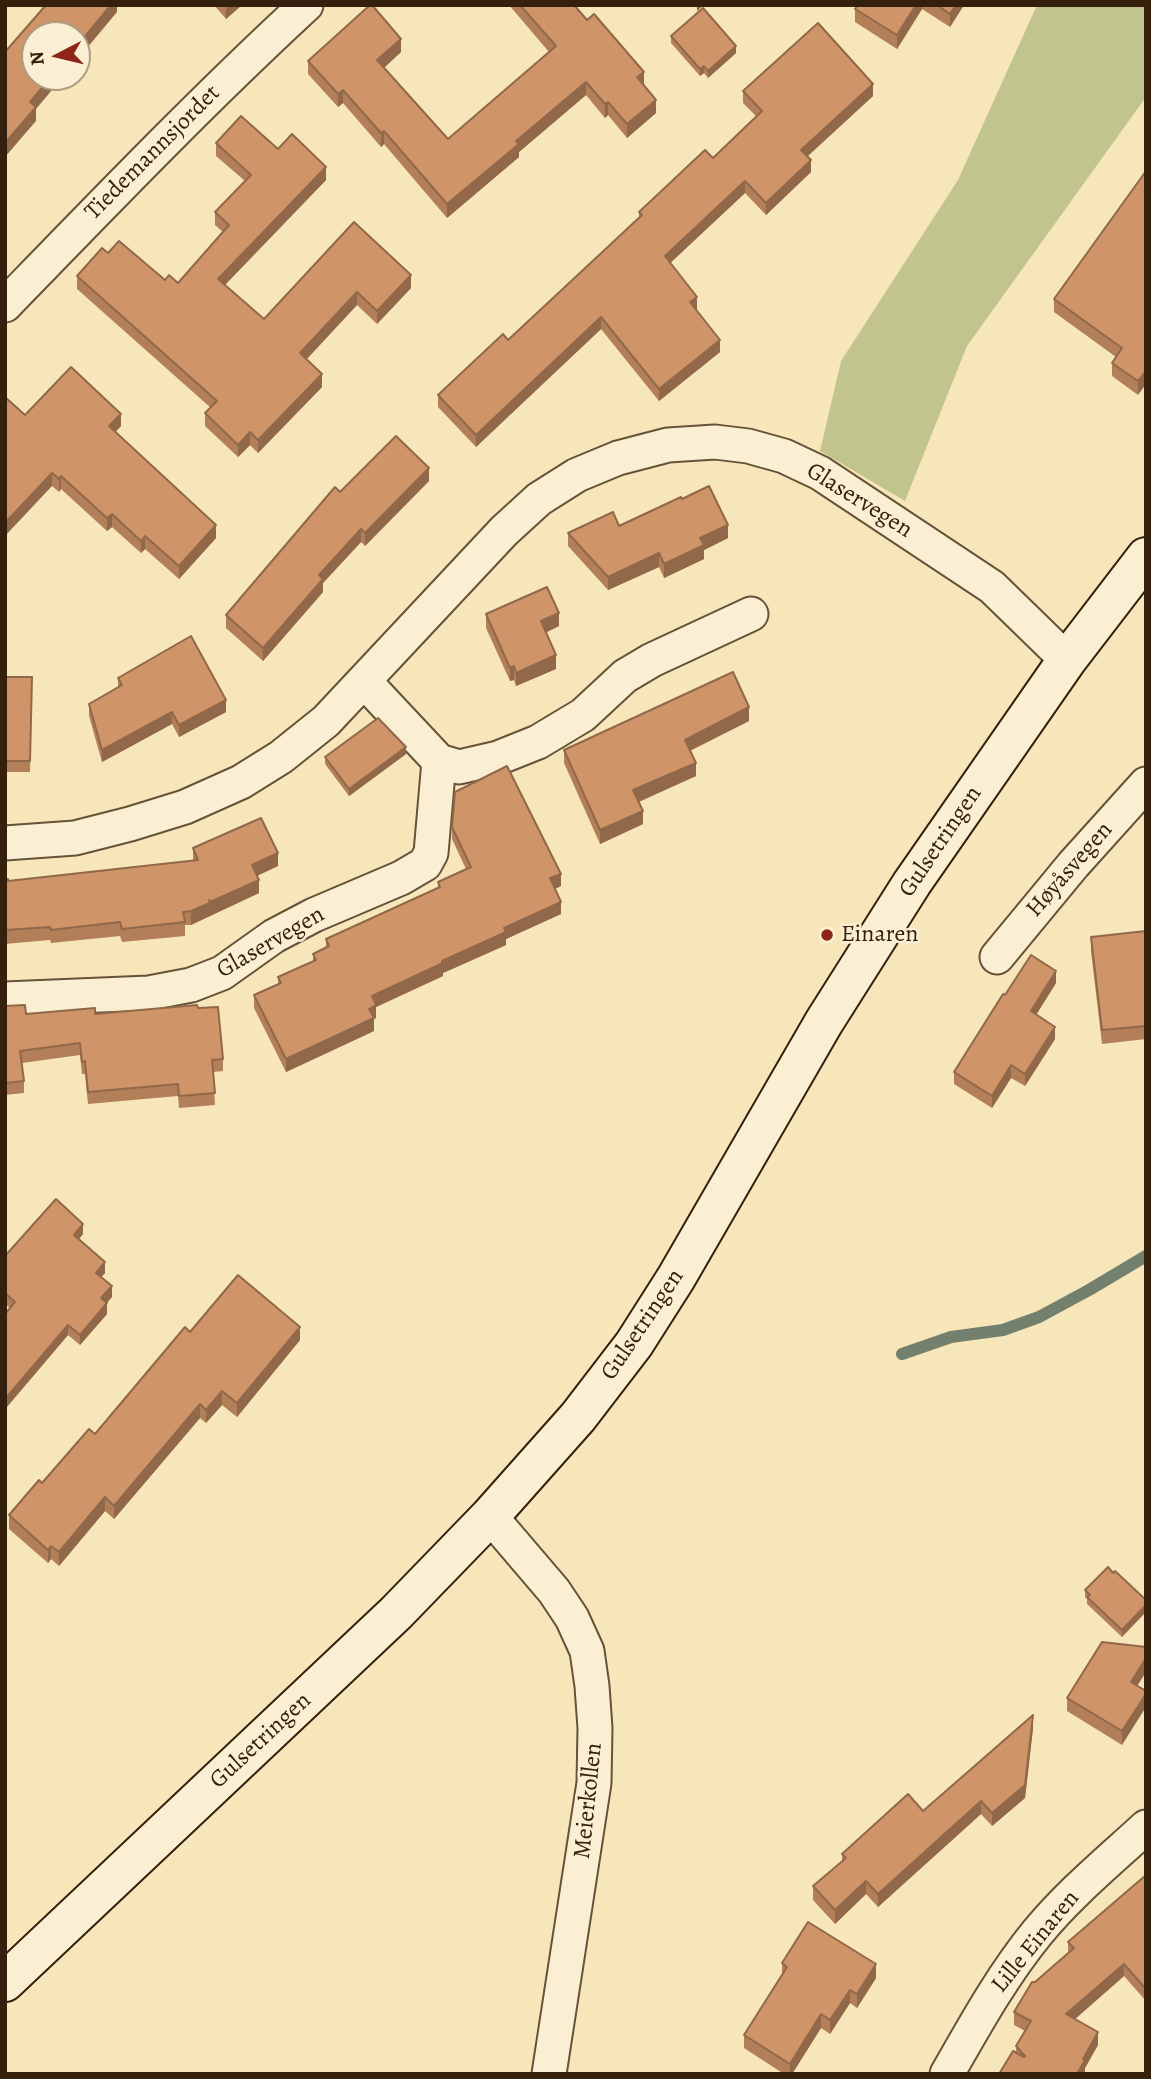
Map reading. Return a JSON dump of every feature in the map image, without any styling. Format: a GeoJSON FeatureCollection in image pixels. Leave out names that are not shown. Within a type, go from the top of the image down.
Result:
{"type":"FeatureCollection","features":[{"type":"Feature","properties":{"kind":"street","name":"Tiedemannsjordet"},"geometry":{"type":"LineString","coordinates":[[5,305],[105,200],[241,65],[306,5]]}},
{"type":"Feature","properties":{"kind":"street","name":"Glaservegen"},"geometry":{"type":"LineString","coordinates":[[5,843],[75,838],[185,807],[241,782],[281,757],[326,721],[504,531],[540,499],[577,475],[618,458],[667,445],[715,442],[760,449],[784,456],[820,473],[992,587],[1066,660]]}},
{"type":"Feature","properties":{"kind":"street","name":"Gulsetringen"},"geometry":{"type":"LineString","coordinates":[[5,1982],[397,1613],[490,1516],[578,1417],[634,1344],[722,1200],[824,1022],[912,883],[1066,660],[1146,557]]}},
{"type":"Feature","properties":{"kind":"street"},"geometry":{"type":"LineString","coordinates":[[364,681],[439,761],[459,767],[498,758],[538,742],[583,715],[625,676],[652,660],[751,614]]}},
{"type":"Feature","properties":{"kind":"street","name":"Glaservegen"},"geometry":{"type":"LineString","coordinates":[[5,999],[149,993],[191,985],[222,974],[274,936],[304,920],[413,871],[425,864],[431,853],[439,761]]}},
{"type":"Feature","properties":{"kind":"street","name":"Høyåsvegen"},"geometry":{"type":"LineString","coordinates":[[997,957],[1073,865],[1146,784]]}},
{"type":"Feature","properties":{"kind":"street","name":"Meierkollen"},"geometry":{"type":"LineString","coordinates":[[490,1516],[554,1591],[572,1618],[587,1651],[592,1686],[595,1728],[594,1783],[550,2074]]}},
{"type":"Feature","properties":{"kind":"street","name":"Lille Einaren"},"geometry":{"type":"LineString","coordinates":[[947,2074],[998,1985],[1038,1932],[1073,1894],[1146,1826]]}},
{"type":"Feature","properties":{"kind":"green space"},"geometry":{"type":"Polygon","coordinates":[[[1037,5],[1146,5],[1146,97],[967,346],[905,501],[820,451],[841,361],[958,180],[1037,5]]]}},
{"type":"Feature","properties":{"kind":"building"},"geometry":{"type":"Polygon","coordinates":[[[46,5],[111,5],[91,29],[91,21],[32,21],[46,5]]]}},
{"type":"Feature","properties":{"kind":"building"},"geometry":{"type":"Polygon","coordinates":[[[370,5],[401,39],[377,60],[448,139],[556,46],[520,5],[574,5],[587,20],[594,14],[644,72],[637,77],[656,100],[627,124],[586,82],[516,141],[519,144],[447,204],[384,131],[381,133],[343,90],[338,94],[308,61],[370,5]]]}},
{"type":"Feature","properties":{"kind":"building"},"geometry":{"type":"Polygon","coordinates":[[[858,5],[916,5],[897,35],[855,9],[858,5]]]}},
{"type":"Feature","properties":{"kind":"building"},"geometry":{"type":"Polygon","coordinates":[[[937,5],[956,5],[950,14],[937,5]]]}},
{"type":"Feature","properties":{"kind":"building"},"geometry":{"type":"Polygon","coordinates":[[[703,8],[736,46],[708,71],[704,66],[700,69],[671,36],[703,8]]]}},
{"type":"Feature","properties":{"kind":"building"},"geometry":{"type":"Polygon","coordinates":[[[818,23],[873,84],[801,150],[811,160],[766,203],[745,181],[665,256],[697,297],[690,302],[720,340],[659,389],[601,317],[476,435],[438,395],[503,334],[508,340],[642,215],[639,212],[705,150],[713,158],[762,111],[743,91],[818,23]]]}},
{"type":"Feature","properties":{"kind":"building"},"geometry":{"type":"Polygon","coordinates":[[[21,34],[21,91],[39,91],[30,102],[36,107],[5,143],[5,52],[21,34]]]}},
{"type":"Feature","properties":{"kind":"building"},"geometry":{"type":"Polygon","coordinates":[[[241,116],[278,149],[292,134],[326,167],[218,279],[264,319],[354,222],[411,275],[377,311],[357,292],[300,353],[322,374],[258,440],[250,432],[238,445],[205,413],[217,401],[77,276],[102,248],[108,253],[119,241],[165,280],[169,275],[178,283],[229,225],[215,212],[251,175],[216,143],[241,116]]]}},
{"type":"Feature","properties":{"kind":"building"},"geometry":{"type":"Polygon","coordinates":[[[1146,171],[1146,371],[1138,381],[1112,363],[1122,348],[1054,299],[1146,171]]]}},
{"type":"Feature","properties":{"kind":"building"},"geometry":{"type":"Polygon","coordinates":[[[71,367],[121,414],[109,426],[216,525],[179,566],[145,536],[141,541],[112,514],[107,518],[61,476],[59,479],[52,473],[5,523],[5,397],[25,415],[71,367]]]}},
{"type":"Feature","properties":{"kind":"building"},"geometry":{"type":"Polygon","coordinates":[[[396,436],[429,468],[365,533],[361,529],[319,575],[323,579],[263,648],[226,615],[335,487],[340,492],[396,436]]]}},
{"type":"Feature","properties":{"kind":"building"},"geometry":{"type":"Polygon","coordinates":[[[709,486],[728,525],[700,538],[704,545],[664,564],[659,553],[608,577],[568,533],[613,512],[619,526],[709,486]]]}},
{"type":"Feature","properties":{"kind":"building"},"geometry":{"type":"Polygon","coordinates":[[[547,587],[559,613],[541,621],[556,655],[516,673],[514,666],[510,668],[486,614],[547,587]]]}},
{"type":"Feature","properties":{"kind":"building"},"geometry":{"type":"Polygon","coordinates":[[[191,636],[226,700],[179,725],[172,712],[102,750],[89,704],[122,685],[118,678],[191,636]]]}},
{"type":"Feature","properties":{"kind":"building"},"geometry":{"type":"Polygon","coordinates":[[[733,672],[749,707],[685,740],[696,763],[633,790],[643,811],[600,830],[564,750],[733,672]]]}},
{"type":"Feature","properties":{"kind":"building"},"geometry":{"type":"Polygon","coordinates":[[[5,677],[32,677],[30,761],[5,761],[5,677]]]}},
{"type":"Feature","properties":{"kind":"building"},"geometry":{"type":"Polygon","coordinates":[[[378,718],[406,747],[349,789],[325,757],[378,718]]]}},
{"type":"Feature","properties":{"kind":"building"},"geometry":{"type":"Polygon","coordinates":[[[507,766],[561,874],[550,878],[561,902],[504,928],[506,932],[372,996],[376,1005],[369,1009],[374,1018],[286,1059],[254,995],[281,983],[278,977],[316,960],[313,954],[329,946],[326,939],[440,887],[438,882],[471,867],[452,827],[455,792],[507,766]]]}},
{"type":"Feature","properties":{"kind":"building"},"geometry":{"type":"Polygon","coordinates":[[[261,818],[278,853],[252,865],[259,880],[210,902],[209,900],[210,903],[191,911],[183,912],[185,922],[122,929],[120,922],[51,930],[50,927],[5,930],[5,879],[8,881],[198,860],[193,848],[261,818]]]}},
{"type":"Feature","properties":{"kind":"building"},"geometry":{"type":"Polygon","coordinates":[[[1146,931],[1146,1026],[1102,1030],[1091,937],[1146,931]]]}},
{"type":"Feature","properties":{"kind":"building"},"geometry":{"type":"Polygon","coordinates":[[[1031,955],[1056,971],[1031,1011],[1055,1027],[1025,1074],[1011,1065],[992,1096],[954,1072],[1031,955]]]}},
{"type":"Feature","properties":{"kind":"building"},"geometry":{"type":"Polygon","coordinates":[[[25,1005],[26,1014],[95,1008],[95,1014],[197,1005],[198,1008],[218,1007],[223,1059],[212,1060],[215,1093],[179,1096],[178,1084],[88,1092],[80,1043],[20,1051],[24,1081],[5,1083],[5,1006],[25,1005]]]}},
{"type":"Feature","properties":{"kind":"building"},"geometry":{"type":"Polygon","coordinates":[[[56,1199],[83,1224],[74,1235],[105,1262],[96,1273],[112,1286],[101,1298],[107,1303],[80,1335],[68,1325],[6,1398],[5,1314],[15,1302],[5,1293],[5,1256],[56,1199]]]}},
{"type":"Feature","properties":{"kind":"building"},"geometry":{"type":"Polygon","coordinates":[[[238,1275],[300,1327],[237,1403],[222,1391],[206,1410],[200,1404],[114,1506],[105,1497],[59,1552],[51,1546],[48,1550],[9,1515],[39,1480],[42,1483],[89,1429],[95,1434],[185,1327],[190,1332],[238,1275]]]}},
{"type":"Feature","properties":{"kind":"building"},"geometry":{"type":"Polygon","coordinates":[[[1108,1567],[1146,1600],[1146,1605],[1122,1630],[1087,1597],[1090,1595],[1085,1590],[1108,1567]]]}},
{"type":"Feature","properties":{"kind":"building"},"geometry":{"type":"Polygon","coordinates":[[[1102,1642],[1146,1647],[1146,1658],[1131,1682],[1146,1691],[1146,1694],[1122,1731],[1067,1698],[1102,1642]]]}},
{"type":"Feature","properties":{"kind":"building"},"geometry":{"type":"Polygon","coordinates":[[[1033,1715],[1025,1785],[992,1813],[981,1801],[878,1894],[866,1881],[835,1910],[813,1886],[846,1858],[842,1854],[908,1794],[923,1811],[1033,1715]]]}},
{"type":"Feature","properties":{"kind":"building"},"geometry":{"type":"Polygon","coordinates":[[[1146,1875],[1146,1987],[1124,1964],[1066,2014],[1098,2032],[1077,2074],[999,2074],[1013,2051],[1025,2056],[1016,2046],[1031,2021],[1014,2012],[1032,1982],[1074,1948],[1068,1942],[1146,1875]]]}},
{"type":"Feature","properties":{"kind":"building"},"geometry":{"type":"Polygon","coordinates":[[[808,1922],[876,1964],[857,1994],[850,1990],[830,2020],[821,2014],[790,2064],[744,2035],[787,1967],[782,1963],[808,1922]]]}},
{"type":"Feature","properties":{"kind":"waterway"},"geometry":{"type":"LineString","coordinates":[[902,1354],[951,1337],[1003,1330],[1039,1317],[1146,1256]]}},
{"type":"Feature","properties":{"kind":"place","name":"Einaren"},"geometry":{"type":"Point","coordinates":[827,935]}}]}
